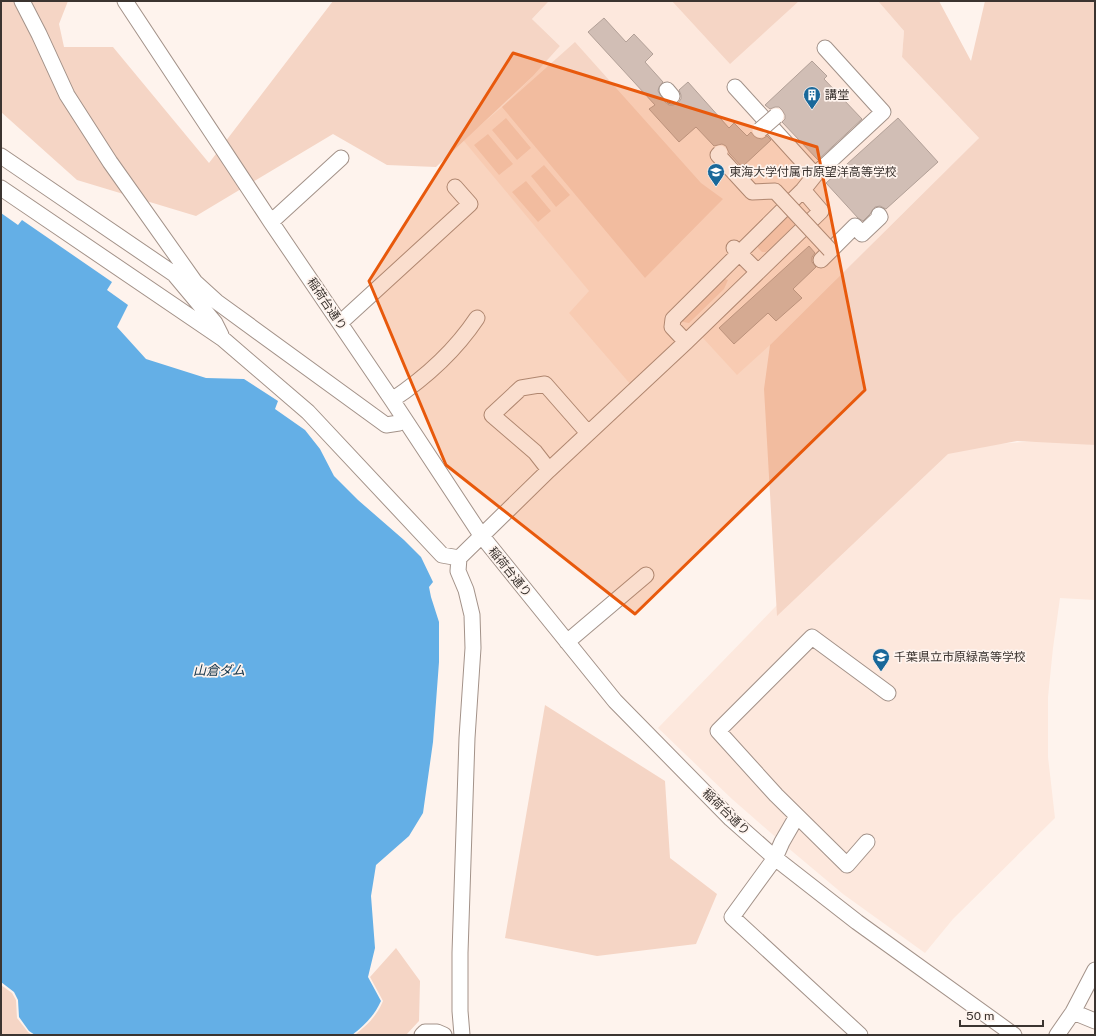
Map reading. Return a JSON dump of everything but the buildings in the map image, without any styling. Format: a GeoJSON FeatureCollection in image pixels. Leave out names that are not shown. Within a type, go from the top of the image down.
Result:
{"type":"FeatureCollection","features":[{"type":"Feature","properties":{"kind":"street"},"geometry":{"type":"LineString","coordinates":[[22,1],[68,95],[110,162],[195,282],[217,302],[386,424],[399,423],[405,420]]}},
{"type":"Feature","properties":{"kind":"street","name":"稲荷台通り"},"geometry":{"type":"LineString","coordinates":[[125,1],[481,535],[615,701],[731,819],[775,858],[857,922],[1014,1035]]}},
{"type":"Feature","properties":{"kind":"street"},"geometry":{"type":"LineString","coordinates":[[686,342],[672,327],[673,319],[736,251],[803,190],[815,175],[883,112],[825,48]]}},
{"type":"Feature","properties":{"kind":"street"},"geometry":{"type":"LineString","coordinates":[[735,87],[815,175]]}},
{"type":"Feature","properties":{"kind":"street"},"geometry":{"type":"LineString","coordinates":[[760,130],[776,116]]}},
{"type":"Feature","properties":{"kind":"street"},"geometry":{"type":"LineString","coordinates":[[720,153],[718,155],[752,192],[775,191],[826,255],[856,226],[862,234],[880,217],[879,215]]}},
{"type":"Feature","properties":{"kind":"street"},"geometry":{"type":"LineString","coordinates":[[1,156],[174,274],[215,323],[223,339]]}},
{"type":"Feature","properties":{"kind":"street"},"geometry":{"type":"LineString","coordinates":[[271,222],[340,158]]}},
{"type":"Feature","properties":{"kind":"street"},"geometry":{"type":"LineString","coordinates":[[340,323],[470,204],[455,187]]}},
{"type":"Feature","properties":{"kind":"street"},"geometry":{"type":"LineString","coordinates":[[1,188],[223,339],[308,412],[442,555],[459,558]]}},
{"type":"Feature","properties":{"kind":"street"},"geometry":{"type":"LineString","coordinates":[[462,1035],[460,1011],[460,953],[467,738],[473,648],[472,615],[466,590],[458,571],[459,558],[481,535],[588,433],[672,356],[821,211],[803,190]]}},
{"type":"Feature","properties":{"kind":"street"},"geometry":{"type":"LineString","coordinates":[[736,251],[758,272]]}},
{"type":"Feature","properties":{"kind":"street"},"geometry":{"type":"LineString","coordinates":[[392,400],[413,386],[436,366],[471,327],[477,318]]}},
{"type":"Feature","properties":{"kind":"street"},"geometry":{"type":"LineString","coordinates":[[549,470],[535,452],[492,415],[521,388],[544,384],[588,433]]}},
{"type":"Feature","properties":{"kind":"street"},"geometry":{"type":"LineString","coordinates":[[567,642],[646,575]]}},
{"type":"Feature","properties":{"kind":"street"},"geometry":{"type":"LineString","coordinates":[[867,842],[847,865],[776,795],[718,731],[812,637],[888,693]]}},
{"type":"Feature","properties":{"kind":"street"},"geometry":{"type":"LineString","coordinates":[[797,816],[782,842],[775,858],[732,917],[860,1035]]}},
{"type":"Feature","properties":{"kind":"street"},"geometry":{"type":"LineString","coordinates":[[1057,1035],[1073,1012],[1095,970]]}},
{"type":"Feature","properties":{"kind":"street"},"geometry":{"type":"LineString","coordinates":[[1073,1012],[1095,1021]]}},
{"type":"Feature","properties":{"kind":"street"},"geometry":{"type":"LineString","coordinates":[[422,1035],[425,1032],[438,1032],[444,1035]]}},
{"type":"Feature","properties":{"kind":"highlighted area"},"geometry":{"type":"Polygon","coordinates":[[[513,53],[817,147],[865,390],[635,614],[446,465],[369,281],[513,53]]]}},
{"type":"Feature","properties":{"kind":"shaded area"},"geometry":{"type":"Polygon","coordinates":[[[1,1],[68,1],[59,24],[64,47],[113,47],[209,163],[333,1],[549,1],[532,19],[560,46],[533,76],[436,167],[387,165],[333,134],[196,216],[77,180],[1,112],[1,1]]]}},
{"type":"Feature","properties":{"kind":"shaded area","name":"東海大学付属市原望洋高等学校"},"geometry":{"type":"Polygon","coordinates":[[[549,1],[878,1],[904,31],[902,57],[979,138],[770,345],[737,375],[702,337],[667,371],[661,359],[631,385],[569,313],[589,291],[463,140],[502,107],[560,46],[532,19],[549,1]]]}},
{"type":"Feature","properties":{"kind":"shaded area"},"geometry":{"type":"Polygon","coordinates":[[[672,1],[799,1],[730,64],[672,1]]]}},
{"type":"Feature","properties":{"kind":"shaded area"},"geometry":{"type":"Polygon","coordinates":[[[878,1],[939,1],[971,61],[985,1],[1095,1],[1095,445],[1017,441],[948,454],[777,616],[764,389],[770,345],[979,138],[902,57],[904,31],[878,1]]]}},
{"type":"Feature","properties":{"kind":"shaded area"},"geometry":{"type":"Polygon","coordinates":[[[575,42],[701,183],[723,199],[645,278],[502,107],[575,42]]]}},
{"type":"Feature","properties":{"kind":"shaded area"},"geometry":{"type":"Polygon","coordinates":[[[506,118],[531,148],[517,160],[492,130],[506,118]]]}},
{"type":"Feature","properties":{"kind":"shaded area"},"geometry":{"type":"Polygon","coordinates":[[[488,134],[513,164],[499,175],[474,145],[488,134]]]}},
{"type":"Feature","properties":{"kind":"shaded area"},"geometry":{"type":"Polygon","coordinates":[[[544,165],[570,195],[556,207],[531,176],[544,165]]]}},
{"type":"Feature","properties":{"kind":"shaded area"},"geometry":{"type":"Polygon","coordinates":[[[526,181],[551,211],[538,222],[512,192],[526,181]]]}},
{"type":"Feature","properties":{"kind":"shaded area"},"geometry":{"type":"Polygon","coordinates":[[[789,213],[797,223],[766,252],[762,252],[758,248],[758,242],[789,213]]]}},
{"type":"Feature","properties":{"kind":"shaded area"},"geometry":{"type":"Polygon","coordinates":[[[722,278],[728,280],[724,289],[689,323],[683,322],[683,318],[722,278]]]}},
{"type":"Feature","properties":{"kind":"shaded area","name":"千葉県立市原緑高等学校"},"geometry":{"type":"Polygon","coordinates":[[[1057,440],[1095,445],[1095,600],[1060,598],[1048,697],[1048,757],[1055,818],[953,919],[925,953],[843,894],[787,847],[732,799],[658,728],[929,448],[1057,440]]]}},
{"type":"Feature","properties":{"kind":"shaded area"},"geometry":{"type":"Polygon","coordinates":[[[545,705],[665,781],[670,858],[717,894],[696,944],[597,956],[505,938],[545,705]]]}},
{"type":"Feature","properties":{"kind":"shaded area"},"geometry":{"type":"Polygon","coordinates":[[[396,948],[420,981],[419,1021],[406,1035],[355,1035],[378,1012],[383,1001],[370,977],[396,948]]]}},
{"type":"Feature","properties":{"kind":"shaded area"},"geometry":{"type":"Polygon","coordinates":[[[1,985],[12,993],[16,1000],[17,1018],[32,1035],[1,1035],[1,985]]]}},
{"type":"Feature","properties":{"kind":"water","name":"山倉ダム"},"geometry":{"type":"Polygon","coordinates":[[[1,213],[18,225],[22,220],[112,282],[107,290],[128,305],[117,327],[146,359],[206,378],[244,379],[278,401],[275,409],[305,430],[320,449],[334,476],[358,500],[404,540],[421,557],[433,582],[429,587],[439,622],[439,662],[433,742],[423,813],[409,836],[376,865],[371,896],[375,948],[368,977],[381,1001],[369,1020],[352,1035],[35,1035],[29,1031],[19,1017],[18,1000],[14,992],[1,982],[1,213]]]}},
{"type":"Feature","properties":{"kind":"place","name":"講堂"},"geometry":{"type":"Point","coordinates":[812,110]}},
{"type":"Feature","properties":{"kind":"place","name":"東海大学付属市原望洋高等学校"},"geometry":{"type":"Point","coordinates":[716,187]}},
{"type":"Feature","properties":{"kind":"place","name":"千葉県立市原緑高等学校"},"geometry":{"type":"Point","coordinates":[881,672]}}]}
